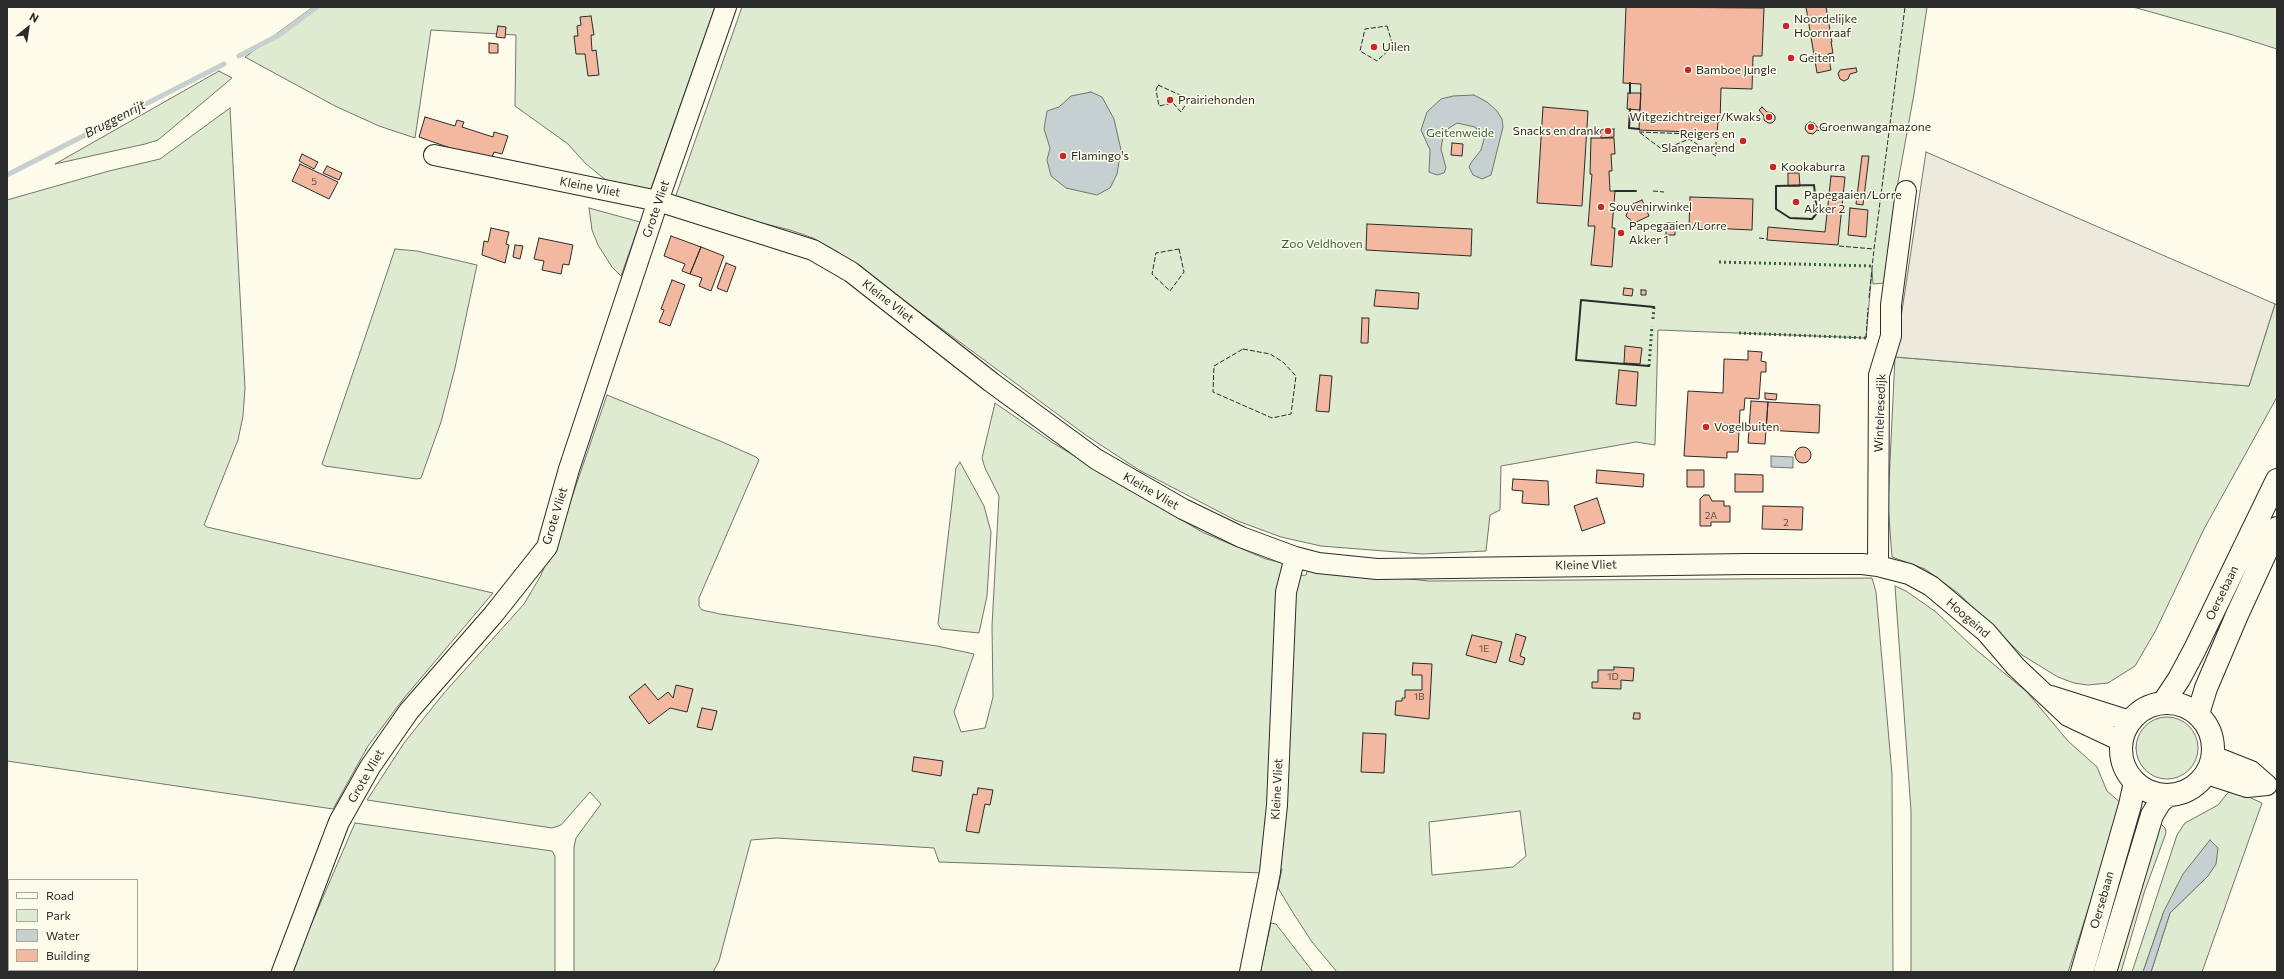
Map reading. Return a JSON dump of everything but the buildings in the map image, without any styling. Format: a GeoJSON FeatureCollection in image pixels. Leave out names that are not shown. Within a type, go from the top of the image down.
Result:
{"type":"FeatureCollection","features":[{"type":"Feature","properties":{"kind":"main road","name":"Oersebaan"},"geometry":{"type":"LineString","coordinates":[[2163,702],[2179,679],[2194,651],[2277,480]]}},
{"type":"Feature","properties":{"kind":"main road","name":"Oersebaan"},"geometry":{"type":"LineString","coordinates":[[2198,714],[2206,688],[2237,615],[2277,528]]}},
{"type":"Feature","properties":{"kind":"main road"},"geometry":{"type":"LineString","coordinates":[[2163,702],[2176,703],[2198,714],[2207,726],[2213,740],[2210,765],[2196,785],[2183,792],[2168,795],[2150,792],[2135,782],[2126,770],[2121,756],[2121,741],[2130,722],[2139,712],[2150,706],[2163,702]]}},
{"type":"Feature","properties":{"kind":"main road","name":"Oersebaan"},"geometry":{"type":"LineString","coordinates":[[2082,972],[2130,805],[2135,782]]}},
{"type":"Feature","properties":{"kind":"main road","name":"Oersebaan"},"geometry":{"type":"LineString","coordinates":[[2105,972],[2152,815],[2160,802],[2168,795]]}},
{"type":"Feature","properties":{"kind":"street","name":"Grote Vliet"},"geometry":{"type":"LineString","coordinates":[[282,972],[339,822],[370,767],[409,711],[493,614],[547,547],[569,469],[658,201],[726,7]]}},
{"type":"Feature","properties":{"kind":"street","name":"Kleine Vliet"},"geometry":{"type":"LineString","coordinates":[[434,156],[658,201],[813,250],[851,272],[991,382],[1096,459],[1189,512],[1241,537],[1295,557],[1318,563],[1377,569],[1747,564],[1862,564],[1878,566]]}},
{"type":"Feature","properties":{"kind":"street","name":"Wintelresedijk"},"geometry":{"type":"LineString","coordinates":[[1878,566],[1879,375],[1891,336],[1891,305],[1906,191]]}},
{"type":"Feature","properties":{"kind":"street","name":"Kleine Vliet"},"geometry":{"type":"LineString","coordinates":[[1250,972],[1269,879],[1276,820],[1286,592],[1295,557]]}},
{"type":"Feature","properties":{"kind":"street","name":"Hoogeind"},"geometry":{"type":"LineString","coordinates":[[1878,566],[1909,574],[1931,586],[1986,632],[2043,694],[2068,716],[2121,741]]}},
{"type":"Feature","properties":{"kind":"street","name":"Hoogeind"},"geometry":{"type":"LineString","coordinates":[[2043,694],[2130,722]]}},
{"type":"Feature","properties":{"kind":"green space"},"geometry":{"type":"Polygon","coordinates":[[[313,7],[715,7],[649,194],[613,186],[585,163],[568,144],[515,106],[516,35],[431,30],[415,138],[379,126],[335,106],[245,57],[313,7]]]}},
{"type":"Feature","properties":{"kind":"green space","name":"Zoo Veldhoven"},"geometry":{"type":"Polygon","coordinates":[[[742,7],[1927,7],[1914,94],[1898,182],[1899,237],[1885,283],[1873,284],[1872,270],[1866,338],[1658,330],[1655,445],[1636,442],[1501,466],[1500,510],[1490,515],[1486,551],[1422,554],[1321,546],[1281,537],[1235,520],[1139,470],[1087,436],[838,252],[813,238],[790,230],[674,201],[742,7]]]}},
{"type":"Feature","properties":{"kind":"green space"},"geometry":{"type":"Polygon","coordinates":[[[2133,7],[2277,7],[2277,49],[2233,35],[2133,7]]]}},
{"type":"Feature","properties":{"kind":"green space"},"geometry":{"type":"Polygon","coordinates":[[[219,71],[232,78],[158,140],[55,164],[219,71]]]}},
{"type":"Feature","properties":{"kind":"green space"},"geometry":{"type":"Polygon","coordinates":[[[230,108],[245,388],[243,416],[238,440],[204,525],[207,527],[493,593],[404,698],[368,746],[333,809],[7,761],[7,200],[109,171],[160,159],[230,108]]]}},
{"type":"Feature","properties":{"kind":"green space"},"geometry":{"type":"Polygon","coordinates":[[[589,208],[640,222],[621,276],[612,267],[598,245],[592,230],[589,208]]]}},
{"type":"Feature","properties":{"kind":"green space"},"geometry":{"type":"Polygon","coordinates":[[[395,249],[417,251],[477,265],[455,368],[441,422],[421,478],[417,479],[325,466],[322,464],[395,249]]]}},
{"type":"Feature","properties":{"kind":"green space"},"geometry":{"type":"Polygon","coordinates":[[[2275,304],[2277,305],[2277,397],[2204,529],[2156,630],[2135,666],[2108,683],[2088,685],[2074,683],[2058,677],[2022,655],[1958,593],[1925,569],[1892,557],[1888,504],[1895,357],[2249,386],[2275,304]]]}},
{"type":"Feature","properties":{"kind":"green space"},"geometry":{"type":"Polygon","coordinates":[[[607,395],[720,441],[756,457],[759,460],[699,598],[699,606],[702,610],[720,614],[937,646],[974,654],[954,712],[961,732],[985,728],[993,697],[992,626],[999,496],[985,468],[982,458],[995,403],[1053,443],[1202,532],[1266,559],[1286,564],[1264,873],[939,862],[934,848],[777,838],[751,840],[719,961],[713,972],[574,972],[574,847],[576,838],[601,804],[590,792],[561,825],[552,828],[367,800],[404,743],[444,693],[524,604],[540,577],[561,529],[607,395]]]}},
{"type":"Feature","properties":{"kind":"green space"},"geometry":{"type":"Polygon","coordinates":[[[960,462],[984,506],[991,532],[987,596],[979,633],[941,629],[938,624],[956,468],[960,462]]]}},
{"type":"Feature","properties":{"kind":"green space"},"geometry":{"type":"Polygon","coordinates":[[[1308,569],[1429,581],[1872,578],[1876,592],[1892,774],[1893,972],[1337,972],[1312,942],[1278,888],[1282,869],[1274,868],[1294,576],[1306,575],[1308,569]],[[1520,811],[1429,822],[1432,875],[1513,867],[1526,856],[1520,811]]]}},
{"type":"Feature","properties":{"kind":"green space"},"geometry":{"type":"Polygon","coordinates":[[[1895,586],[1906,591],[1936,612],[1974,648],[2027,692],[2068,741],[2097,767],[2107,791],[2122,804],[2068,972],[1911,972],[1911,811],[1895,586]]]}},
{"type":"Feature","properties":{"kind":"green space"},"geometry":{"type":"Polygon","coordinates":[[[2161,717],[2173,717],[2189,726],[2196,736],[2198,748],[2196,760],[2189,770],[2173,779],[2161,779],[2150,774],[2141,765],[2136,754],[2136,742],[2141,731],[2150,722],[2161,717]]]}},
{"type":"Feature","properties":{"kind":"green space"},"geometry":{"type":"Polygon","coordinates":[[[2231,789],[2262,803],[2202,972],[2151,972],[2170,913],[2208,876],[2164,911],[2143,972],[2132,972],[2177,835],[2185,823],[2218,805],[2231,789]]]}},
{"type":"Feature","properties":{"kind":"green space"},"geometry":{"type":"Polygon","coordinates":[[[2159,822],[2165,828],[2166,833],[2144,893],[2121,972],[2108,972],[2159,822]]]}},
{"type":"Feature","properties":{"kind":"green space"},"geometry":{"type":"Polygon","coordinates":[[[355,823],[552,851],[555,856],[555,972],[293,972],[304,941],[355,823]]]}},
{"type":"Feature","properties":{"kind":"green space"},"geometry":{"type":"Polygon","coordinates":[[[1271,923],[1276,924],[1313,972],[1260,972],[1271,923]]]}},
{"type":"Feature","properties":{"kind":"shaded area"},"geometry":{"type":"Polygon","coordinates":[[[1926,152],[2275,304],[2249,386],[1895,357],[1926,152]]]}},
{"type":"Feature","properties":{"kind":"water"},"geometry":{"type":"Polygon","coordinates":[[[1091,92],[1102,97],[1114,119],[1121,150],[1117,174],[1110,188],[1097,195],[1066,188],[1051,176],[1047,160],[1050,148],[1044,129],[1047,111],[1059,107],[1071,96],[1091,92]]]}},
{"type":"Feature","properties":{"kind":"water"},"geometry":{"type":"Polygon","coordinates":[[[1474,95],[1487,102],[1497,111],[1502,119],[1503,127],[1491,175],[1482,179],[1473,175],[1469,167],[1481,150],[1484,139],[1475,127],[1457,123],[1446,130],[1443,137],[1441,149],[1446,168],[1444,173],[1437,175],[1429,172],[1430,150],[1421,130],[1427,112],[1441,99],[1453,96],[1474,95]]]}},
{"type":"Feature","properties":{"kind":"water"},"geometry":{"type":"Polygon","coordinates":[[[1771,456],[1793,457],[1793,468],[1771,467],[1771,456]]]}},
{"type":"Feature","properties":{"kind":"water"},"geometry":{"type":"Polygon","coordinates":[[[2210,840],[2218,848],[2216,864],[2208,876],[2170,913],[2151,972],[2143,972],[2164,911],[2183,874],[2210,840]]]}},
{"type":"Feature","properties":{"kind":"waterway","name":"Bruggenrijt"},"geometry":{"type":"LineString","coordinates":[[239,56],[279,35],[317,7]]}},
{"type":"Feature","properties":{"kind":"waterway","name":"Bruggenrijt"},"geometry":{"type":"LineString","coordinates":[[7,175],[224,64]]}},
{"type":"Feature","properties":{"kind":"hedge"},"geometry":{"type":"LineString","coordinates":[[1719,262],[1872,266]]}},
{"type":"Feature","properties":{"kind":"hedge"},"geometry":{"type":"LineString","coordinates":[[1653,319],[1654,307]]}},
{"type":"Feature","properties":{"kind":"hedge"},"geometry":{"type":"LineString","coordinates":[[1649,366],[1652,326]]}},
{"type":"Feature","properties":{"kind":"hedge"},"geometry":{"type":"LineString","coordinates":[[1739,333],[1866,338]]}},
{"type":"Feature","properties":{"kind":"fence"},"geometry":{"type":"LineString","coordinates":[[1839,246],[1874,249],[1905,7]]}},
{"type":"Feature","properties":{"kind":"fence"},"geometry":{"type":"LineString","coordinates":[[1387,26],[1393,46],[1377,61],[1360,51],[1365,29],[1387,26]]}},
{"type":"Feature","properties":{"kind":"fence"},"geometry":{"type":"LineString","coordinates":[[1158,85],[1189,99],[1181,112],[1173,103],[1159,106],[1156,90],[1158,85]]}},
{"type":"Feature","properties":{"kind":"fence"},"geometry":{"type":"LineString","coordinates":[[1639,132],[1716,135],[1716,156],[1689,139],[1663,150],[1639,132]]}},
{"type":"Feature","properties":{"kind":"fence"},"geometry":{"type":"LineString","coordinates":[[1653,191],[1664,192]]}},
{"type":"Feature","properties":{"kind":"fence"},"geometry":{"type":"LineString","coordinates":[[1759,238],[1767,239]]}},
{"type":"Feature","properties":{"kind":"fence"},"geometry":{"type":"LineString","coordinates":[[1179,249],[1184,272],[1170,291],[1152,274],[1156,253],[1179,249]]}},
{"type":"Feature","properties":{"kind":"fence"},"geometry":{"type":"LineString","coordinates":[[1869,298],[1874,249]]}},
{"type":"Feature","properties":{"kind":"fence"},"geometry":{"type":"LineString","coordinates":[[1866,338],[1868,308]]}},
{"type":"Feature","properties":{"kind":"fence"},"geometry":{"type":"LineString","coordinates":[[1243,349],[1270,354],[1283,362],[1296,376],[1291,414],[1272,418],[1213,392],[1214,366],[1243,349]]}},
{"type":"Feature","properties":{"kind":"wall"},"geometry":{"type":"LineString","coordinates":[[1630,83],[1630,93]]}},
{"type":"Feature","properties":{"kind":"wall"},"geometry":{"type":"LineString","coordinates":[[1630,109],[1629,128],[1639,129]]}},
{"type":"Feature","properties":{"kind":"wall"},"geometry":{"type":"LineString","coordinates":[[1814,185],[1817,213],[1812,219],[1790,218],[1776,209],[1776,186],[1814,185]]}},
{"type":"Feature","properties":{"kind":"wall"},"geometry":{"type":"LineString","coordinates":[[1615,191],[1636,191]]}},
{"type":"Feature","properties":{"kind":"wall"},"geometry":{"type":"LineString","coordinates":[[1649,366],[1576,360],[1581,300],[1654,307]]}},
{"type":"Feature","properties":{"kind":"place","name":"Noordelijke Hoornraaf"},"geometry":{"type":"Point","coordinates":[1786,26]}},
{"type":"Feature","properties":{"kind":"place","name":"Uilen"},"geometry":{"type":"Point","coordinates":[1374,47]}},
{"type":"Feature","properties":{"kind":"place","name":"Geiten"},"geometry":{"type":"Point","coordinates":[1791,58]}},
{"type":"Feature","properties":{"kind":"place","name":"Bamboe Jungle"},"geometry":{"type":"Point","coordinates":[1688,70]}},
{"type":"Feature","properties":{"kind":"place","name":"Prairiehonden"},"geometry":{"type":"Point","coordinates":[1170,100]}},
{"type":"Feature","properties":{"kind":"place","name":"Witgezichtreiger/Kwaks"},"geometry":{"type":"Point","coordinates":[1769,117]}},
{"type":"Feature","properties":{"kind":"place","name":"Groenwangamazone"},"geometry":{"type":"Point","coordinates":[1811,127]}},
{"type":"Feature","properties":{"kind":"place","name":"Snacks en drank"},"geometry":{"type":"Point","coordinates":[1608,131]}},
{"type":"Feature","properties":{"kind":"place","name":"Reigers en Slangenarend"},"geometry":{"type":"Point","coordinates":[1743,141]}},
{"type":"Feature","properties":{"kind":"place","name":"Flamingo's"},"geometry":{"type":"Point","coordinates":[1063,156]}},
{"type":"Feature","properties":{"kind":"place","name":"Kookaburra"},"geometry":{"type":"Point","coordinates":[1773,167]}},
{"type":"Feature","properties":{"kind":"place","name":"Papegaaien/Lorre Akker 2"},"geometry":{"type":"Point","coordinates":[1796,202]}},
{"type":"Feature","properties":{"kind":"place","name":"Souvenirwinkel"},"geometry":{"type":"Point","coordinates":[1601,207]}},
{"type":"Feature","properties":{"kind":"place","name":"Papegaaien/Lorre Akker 1"},"geometry":{"type":"Point","coordinates":[1621,233]}},
{"type":"Feature","properties":{"kind":"place","name":"Vogelbuiten"},"geometry":{"type":"Point","coordinates":[1706,427]}},
{"type":"Feature","properties":{"kind":"park label","name":"Geitenweide"},"geometry":{"type":"Point","coordinates":[1460,133]}}]}
